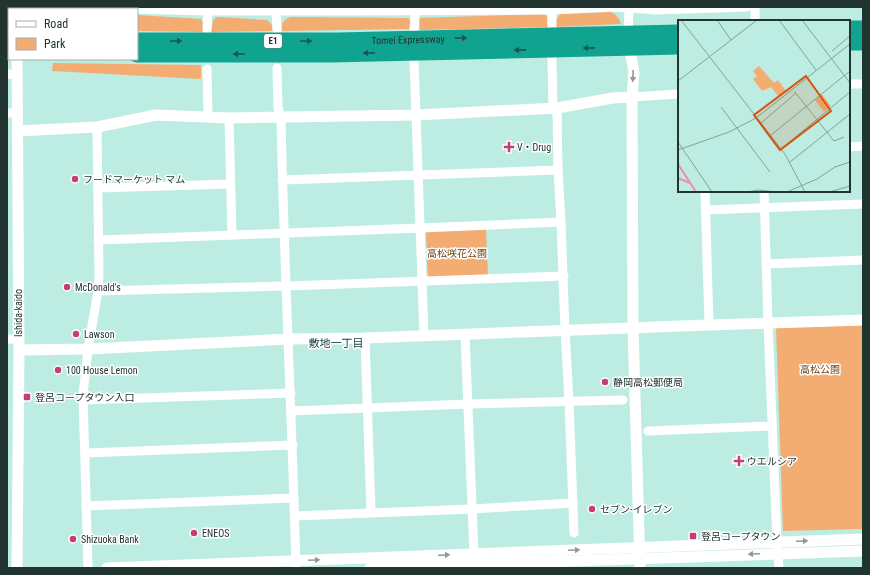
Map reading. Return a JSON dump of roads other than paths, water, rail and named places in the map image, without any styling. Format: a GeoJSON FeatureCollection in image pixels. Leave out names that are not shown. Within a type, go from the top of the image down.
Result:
{"type":"FeatureCollection","features":[{"type":"Feature","properties":{"kind":"highway"},"geometry":{"type":"LineString","coordinates":[[850,29],[863,29]]}},
{"type":"Feature","properties":{"kind":"highway","name":"Tomei Expressway"},"geometry":{"type":"LineString","coordinates":[[138,54],[237,54],[408,46],[561,42],[623,46],[678,33]]}},
{"type":"Feature","properties":{"kind":"highway","name":"Tomei Expressway"},"geometry":{"type":"LineString","coordinates":[[138,41],[338,41],[408,46]]}},
{"type":"Feature","properties":{"kind":"highway","name":"Tomei Expressway"},"geometry":{"type":"LineString","coordinates":[[646,41],[678,46]]}},
{"type":"Feature","properties":{"kind":"highway"},"geometry":{"type":"LineString","coordinates":[[850,42],[863,42]]}},
{"type":"Feature","properties":{"kind":"street"},"geometry":{"type":"LineString","coordinates":[[54,7],[131,8]]}},
{"type":"Feature","properties":{"kind":"street"},"geometry":{"type":"LineString","coordinates":[[138,8],[552,9],[624,7],[649,10],[747,7]]}},
{"type":"Feature","properties":{"kind":"street"},"geometry":{"type":"LineString","coordinates":[[624,7],[628,38],[623,46],[634,72],[632,97],[633,328],[640,563]]}},
{"type":"Feature","properties":{"kind":"street"},"geometry":{"type":"LineString","coordinates":[[755,7],[755,18]]}},
{"type":"Feature","properties":{"kind":"street"},"geometry":{"type":"LineString","coordinates":[[207,30],[208,9]]}},
{"type":"Feature","properties":{"kind":"street"},"geometry":{"type":"LineString","coordinates":[[276,9],[277,31]]}},
{"type":"Feature","properties":{"kind":"street"},"geometry":{"type":"LineString","coordinates":[[416,9],[414,29],[414,61],[424,336]]}},
{"type":"Feature","properties":{"kind":"street"},"geometry":{"type":"LineString","coordinates":[[552,9],[574,533]]}},
{"type":"Feature","properties":{"kind":"street","name":"Ishida-kaido"},"geometry":{"type":"LineString","coordinates":[[17,60],[12,74],[12,113],[17,131],[15,343],[17,568]]}},
{"type":"Feature","properties":{"kind":"street"},"geometry":{"type":"LineString","coordinates":[[277,68],[278,108],[281,117],[296,564]]}},
{"type":"Feature","properties":{"kind":"street"},"geometry":{"type":"LineString","coordinates":[[207,69],[208,117]]}},
{"type":"Feature","properties":{"kind":"street"},"geometry":{"type":"LineString","coordinates":[[850,84],[863,84]]}},
{"type":"Feature","properties":{"kind":"street"},"geometry":{"type":"LineString","coordinates":[[17,131],[97,127],[144,116],[168,114],[229,118],[416,114],[555,108],[613,98],[678,94]]}},
{"type":"Feature","properties":{"kind":"street"},"geometry":{"type":"LineString","coordinates":[[229,118],[232,235]]}},
{"type":"Feature","properties":{"kind":"street"},"geometry":{"type":"LineString","coordinates":[[88,568],[83,400],[88,348],[98,291],[99,274],[97,127]]}},
{"type":"Feature","properties":{"kind":"street"},"geometry":{"type":"LineString","coordinates":[[850,147],[863,146]]}},
{"type":"Feature","properties":{"kind":"street"},"geometry":{"type":"LineString","coordinates":[[282,180],[558,170]]}},
{"type":"Feature","properties":{"kind":"street"},"geometry":{"type":"LineString","coordinates":[[98,188],[230,184]]}},
{"type":"Feature","properties":{"kind":"street"},"geometry":{"type":"LineString","coordinates":[[706,192],[709,325]]}},
{"type":"Feature","properties":{"kind":"street"},"geometry":{"type":"LineString","coordinates":[[764,192],[778,568]]}},
{"type":"Feature","properties":{"kind":"street"},"geometry":{"type":"LineString","coordinates":[[706,210],[863,204]]}},
{"type":"Feature","properties":{"kind":"street"},"geometry":{"type":"LineString","coordinates":[[98,240],[561,222]]}},
{"type":"Feature","properties":{"kind":"street"},"geometry":{"type":"LineString","coordinates":[[766,264],[863,260]]}},
{"type":"Feature","properties":{"kind":"street"},"geometry":{"type":"LineString","coordinates":[[98,291],[564,276]]}},
{"type":"Feature","properties":{"kind":"street"},"geometry":{"type":"LineString","coordinates":[[15,343],[88,348],[289,339],[366,338],[863,320]]}},
{"type":"Feature","properties":{"kind":"street"},"geometry":{"type":"LineString","coordinates":[[465,334],[474,554]]}},
{"type":"Feature","properties":{"kind":"street"},"geometry":{"type":"LineString","coordinates":[[366,338],[371,512]]}},
{"type":"Feature","properties":{"kind":"street"},"geometry":{"type":"LineString","coordinates":[[83,400],[291,392]]}},
{"type":"Feature","properties":{"kind":"street"},"geometry":{"type":"LineString","coordinates":[[291,411],[622,400]]}},
{"type":"Feature","properties":{"kind":"street"},"geometry":{"type":"LineString","coordinates":[[648,431],[772,426]]}},
{"type":"Feature","properties":{"kind":"street"},"geometry":{"type":"LineString","coordinates":[[84,453],[292,446]]}},
{"type":"Feature","properties":{"kind":"street"},"geometry":{"type":"LineString","coordinates":[[86,506],[294,498]]}},
{"type":"Feature","properties":{"kind":"street"},"geometry":{"type":"LineString","coordinates":[[295,516],[472,509],[573,503]]}},
{"type":"Feature","properties":{"kind":"street"},"geometry":{"type":"LineString","coordinates":[[107,568],[296,564],[474,554],[863,539]]}},
{"type":"Feature","properties":{"kind":"street"},"geometry":{"type":"LineString","coordinates":[[370,568],[640,563],[863,550]]}},
{"type":"Feature","properties":{"kind":"place","name":"V・Drug"},"geometry":{"type":"Point","coordinates":[509,147]}},
{"type":"Feature","properties":{"kind":"place","name":"フードマーケット マム"},"geometry":{"type":"Point","coordinates":[75,179]}},
{"type":"Feature","properties":{"kind":"place","name":"McDonald's"},"geometry":{"type":"Point","coordinates":[67,287]}},
{"type":"Feature","properties":{"kind":"place","name":"Lawson"},"geometry":{"type":"Point","coordinates":[76,334]}},
{"type":"Feature","properties":{"kind":"place","name":"100 House Lemon"},"geometry":{"type":"Point","coordinates":[58,370]}},
{"type":"Feature","properties":{"kind":"place","name":"静岡高松郵便局"},"geometry":{"type":"Point","coordinates":[605,382]}},
{"type":"Feature","properties":{"kind":"place","name":"登呂コープタウン入口"},"geometry":{"type":"Point","coordinates":[27,397]}},
{"type":"Feature","properties":{"kind":"place","name":"ウエルシア"},"geometry":{"type":"Point","coordinates":[739,461]}},
{"type":"Feature","properties":{"kind":"place","name":"セブン-イレブン"},"geometry":{"type":"Point","coordinates":[592,509]}},
{"type":"Feature","properties":{"kind":"place","name":"ENEOS"},"geometry":{"type":"Point","coordinates":[194,533]}},
{"type":"Feature","properties":{"kind":"place","name":"登呂コープタウン"},"geometry":{"type":"Point","coordinates":[693,536]}},
{"type":"Feature","properties":{"kind":"place","name":"Shizuoka Bank"},"geometry":{"type":"Point","coordinates":[73,539]}},
{"type":"Feature","properties":{"kind":"district","name":"敷地一丁目"},"geometry":{"type":"Point","coordinates":[336,343]}},
{"type":"Feature","properties":{"kind":"park label","name":"高松咲花公園"},"geometry":{"type":"Point","coordinates":[457,253]}},
{"type":"Feature","properties":{"kind":"park label","name":"高松公園"},"geometry":{"type":"Point","coordinates":[820,369]}}]}
